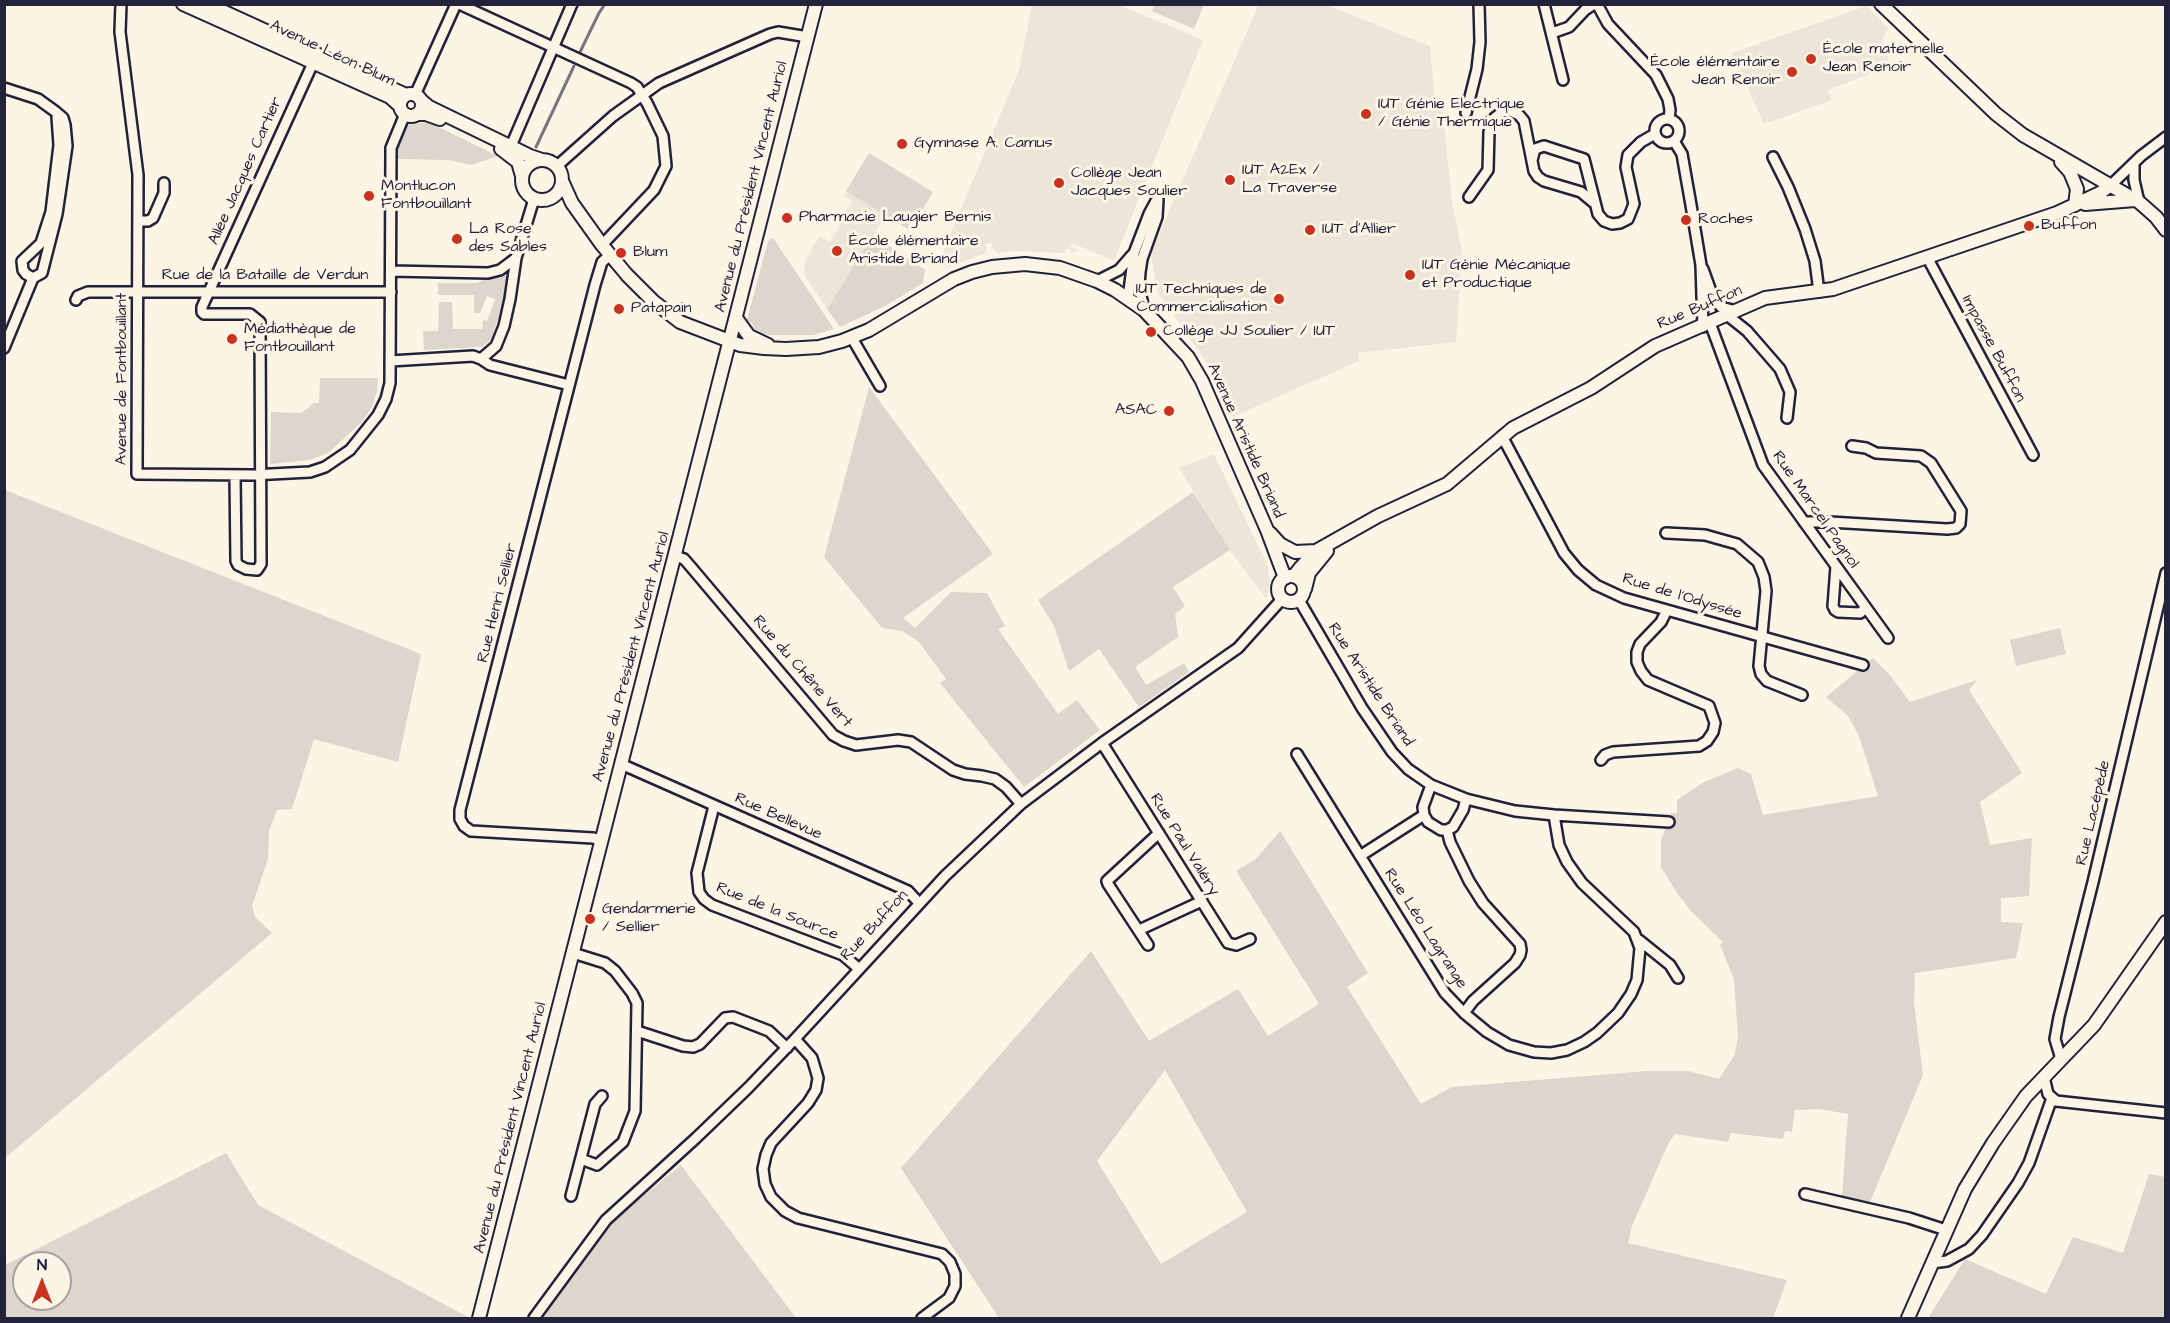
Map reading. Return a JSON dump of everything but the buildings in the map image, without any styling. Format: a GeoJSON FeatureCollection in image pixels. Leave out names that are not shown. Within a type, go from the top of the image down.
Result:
{"type":"FeatureCollection","features":[{"type":"Feature","properties":{"kind":"main road","name":"Avenue Léon Blum"},"geometry":{"type":"LineString","coordinates":[[183,4],[390,98],[429,107],[530,156],[557,166]]}},
{"type":"Feature","properties":{"kind":"main road","name":"Avenue Léon Blum"},"geometry":{"type":"LineString","coordinates":[[207,4],[503,149],[518,162],[524,190],[534,199]]}},
{"type":"Feature","properties":{"kind":"main road","name":"Avenue du Président Vincent Auriol"},"geometry":{"type":"LineString","coordinates":[[479,1318],[816,4]]}},
{"type":"Feature","properties":{"kind":"main road"},"geometry":{"type":"LineString","coordinates":[[1881,4],[1996,114],[2023,135],[2137,201],[2156,217],[2166,230]]}},
{"type":"Feature","properties":{"kind":"main road"},"geometry":{"type":"LineString","coordinates":[[2054,154],[2070,172],[2075,182],[2078,193],[2075,205],[2137,201]]}},
{"type":"Feature","properties":{"kind":"main road"},"geometry":{"type":"LineString","coordinates":[[522,176],[529,164],[542,160]]}},
{"type":"Feature","properties":{"kind":"main road"},"geometry":{"type":"LineString","coordinates":[[557,166],[572,202],[627,275],[653,301],[680,322],[730,341]]}},
{"type":"Feature","properties":{"kind":"main road"},"geometry":{"type":"LineString","coordinates":[[552,198],[563,183]]}},
{"type":"Feature","properties":{"kind":"main road","name":"Rue Buffon"},"geometry":{"type":"LineString","coordinates":[[1289,577],[1316,551],[1378,516],[1447,484],[1502,436],[1592,388],[1655,346],[1765,298],[1833,289],[2075,205],[2111,185]]}},
{"type":"Feature","properties":{"kind":"main road"},"geometry":{"type":"LineString","coordinates":[[534,199],[552,198],[572,202]]}},
{"type":"Feature","properties":{"kind":"main road","name":"Avenue Aristide Briand"},"geometry":{"type":"LineString","coordinates":[[730,341],[764,348],[786,349],[819,347],[852,338],[954,279],[992,267],[1025,264],[1045,266],[1060,268],[1097,281],[1128,298],[1144,310],[1188,357],[1202,381],[1289,577]]}},
{"type":"Feature","properties":{"kind":"main road"},"geometry":{"type":"LineString","coordinates":[[736,318],[757,341],[786,349]]}},
{"type":"Feature","properties":{"kind":"main road"},"geometry":{"type":"LineString","coordinates":[[1267,530],[1280,544],[1295,552],[1316,551]]}},
{"type":"Feature","properties":{"kind":"main road","name":"Rue Buffon"},"geometry":{"type":"LineString","coordinates":[[1302,595],[1309,573],[1321,556],[1338,539]]}},
{"type":"Feature","properties":{"kind":"main road"},"geometry":{"type":"LineString","coordinates":[[1289,577],[1302,581],[1302,595],[1288,603],[1282,599],[1278,588],[1289,577]]}},
{"type":"Feature","properties":{"kind":"main road"},"geometry":{"type":"LineString","coordinates":[[1908,1318],[1965,1189],[1993,1143],[2026,1096],[2094,1024],[2166,922]]}},
{"type":"Feature","properties":{"kind":"street","name":"Avenue de Fontbouillant"},"geometry":{"type":"LineString","coordinates":[[121,4],[120,32],[138,175],[137,474],[235,475],[310,471],[325,467],[350,450],[378,415],[386,399],[390,383],[391,148],[458,4]]}},
{"type":"Feature","properties":{"kind":"street"},"geometry":{"type":"LineString","coordinates":[[458,4],[631,83],[637,87],[642,96]]}},
{"type":"Feature","properties":{"kind":"street"},"geometry":{"type":"LineString","coordinates":[[511,146],[572,4]]}},
{"type":"Feature","properties":{"kind":"street"},"geometry":{"type":"LineString","coordinates":[[1466,113],[1477,69],[1480,42],[1479,4]]}},
{"type":"Feature","properties":{"kind":"street"},"geometry":{"type":"LineString","coordinates":[[1544,4],[1563,80]]}},
{"type":"Feature","properties":{"kind":"street"},"geometry":{"type":"LineString","coordinates":[[1552,33],[1569,27],[1595,4],[1608,24],[1656,75],[1668,99],[1669,119]]}},
{"type":"Feature","properties":{"kind":"street"},"geometry":{"type":"LineString","coordinates":[[557,166],[613,116],[659,82],[770,34],[778,32],[808,37]]}},
{"type":"Feature","properties":{"kind":"street","name":"Allée Jacques Cartier"},"geometry":{"type":"LineString","coordinates":[[208,292],[313,63]]}},
{"type":"Feature","properties":{"kind":"street"},"geometry":{"type":"LineString","coordinates":[[4,88],[38,99],[63,118],[66,132],[63,181],[51,244],[42,273],[33,278],[4,348]]}},
{"type":"Feature","properties":{"kind":"street","name":"Rue Henri Sellier"},"geometry":{"type":"LineString","coordinates":[[603,840],[471,831],[460,819],[463,799],[602,262],[606,250],[654,190],[666,166],[663,136],[642,96]]}},
{"type":"Feature","properties":{"kind":"street"},"geometry":{"type":"LineString","coordinates":[[1469,197],[1488,170],[1489,132],[1495,117],[1506,111],[1519,115],[1524,121],[1534,171],[1538,177],[1544,181],[1581,192],[1587,195],[1594,204]]}},
{"type":"Feature","properties":{"kind":"street"},"geometry":{"type":"LineString","coordinates":[[33,278],[23,270],[22,261],[41,243],[51,212],[59,145],[56,112]]}},
{"type":"Feature","properties":{"kind":"street"},"geometry":{"type":"LineString","coordinates":[[1528,135],[1544,146],[1584,159],[1598,214],[1612,224],[1628,219],[1632,212],[1634,204],[1626,161],[1631,151],[1655,134],[1658,123],[1669,119]]}},
{"type":"Feature","properties":{"kind":"street"},"geometry":{"type":"LineString","coordinates":[[1655,134],[1663,143],[1674,141],[1679,135],[1678,127],[1669,119]]}},
{"type":"Feature","properties":{"kind":"street"},"geometry":{"type":"LineString","coordinates":[[2111,185],[2166,137]]}},
{"type":"Feature","properties":{"kind":"street"},"geometry":{"type":"LineString","coordinates":[[1674,141],[1682,154],[1686,169],[1701,265],[1713,297],[1721,307],[1732,313],[1780,369],[1790,392],[1787,418]]}},
{"type":"Feature","properties":{"kind":"street"},"geometry":{"type":"LineString","coordinates":[[1532,160],[1535,149],[1544,146]]}},
{"type":"Feature","properties":{"kind":"street"},"geometry":{"type":"LineString","coordinates":[[1773,157],[1788,186],[1805,229],[1815,261],[1819,292]]}},
{"type":"Feature","properties":{"kind":"street"},"geometry":{"type":"LineString","coordinates":[[2134,163],[2133,180],[2137,201]]}},
{"type":"Feature","properties":{"kind":"street"},"geometry":{"type":"LineString","coordinates":[[139,221],[148,221],[153,218],[164,193],[164,183]]}},
{"type":"Feature","properties":{"kind":"street"},"geometry":{"type":"LineString","coordinates":[[481,358],[496,346],[504,326],[516,258],[534,199]]}},
{"type":"Feature","properties":{"kind":"street"},"geometry":{"type":"LineString","coordinates":[[1128,298],[1134,254],[1149,214],[1158,199],[1157,217],[1142,259],[1140,272],[1139,286],[1144,310]]}},
{"type":"Feature","properties":{"kind":"street"},"geometry":{"type":"LineString","coordinates":[[1097,281],[1119,270],[1134,254]]}},
{"type":"Feature","properties":{"kind":"street","name":"Impasse Buffon"},"geometry":{"type":"LineString","coordinates":[[1927,257],[2033,455]]}},
{"type":"Feature","properties":{"kind":"street"},"geometry":{"type":"LineString","coordinates":[[391,271],[488,273],[500,270],[516,258]]}},
{"type":"Feature","properties":{"kind":"street","name":"Rue Marcel Pagnol"},"geometry":{"type":"LineString","coordinates":[[1701,265],[1706,325],[1762,465],[1888,638]]}},
{"type":"Feature","properties":{"kind":"street","name":"Rue de la Bataille de Verdun"},"geometry":{"type":"LineString","coordinates":[[76,300],[78,296],[88,292],[391,292]]}},
{"type":"Feature","properties":{"kind":"street"},"geometry":{"type":"LineString","coordinates":[[208,292],[202,307],[204,314],[250,314],[260,322],[261,564],[257,570],[238,565],[236,561],[235,475]]}},
{"type":"Feature","properties":{"kind":"street"},"geometry":{"type":"LineString","coordinates":[[852,338],[880,386]]}},
{"type":"Feature","properties":{"kind":"street"},"geometry":{"type":"LineString","coordinates":[[390,361],[473,356],[481,358],[490,365],[569,385]]}},
{"type":"Feature","properties":{"kind":"street","name":"Rue de l'Odyssée"},"geometry":{"type":"LineString","coordinates":[[1502,436],[1564,553],[1578,570],[1596,585],[1624,598],[1863,665]]}},
{"type":"Feature","properties":{"kind":"street"},"geometry":{"type":"LineString","coordinates":[[1804,522],[1947,529],[1956,528],[1960,524],[1961,511],[1931,463],[1921,456],[1876,453],[1866,447],[1852,446]]}},
{"type":"Feature","properties":{"kind":"street"},"geometry":{"type":"LineString","coordinates":[[1666,533],[1705,535],[1737,544],[1758,562],[1766,591],[1759,666],[1761,674],[1767,681],[1802,695]]}},
{"type":"Feature","properties":{"kind":"street","name":"Rue du Chêne Vert"},"geometry":{"type":"LineString","coordinates":[[675,556],[684,559],[833,735],[856,745],[898,740],[911,742],[953,770],[995,779],[1006,787],[1021,804]]}},
{"type":"Feature","properties":{"kind":"street"},"geometry":{"type":"LineString","coordinates":[[1836,566],[1833,606],[1835,610],[1860,613],[1866,608]]}},
{"type":"Feature","properties":{"kind":"street","name":"Rue Lacépède"},"geometry":{"type":"LineString","coordinates":[[2061,1059],[2055,1039],[2059,1017],[2166,573]]}},
{"type":"Feature","properties":{"kind":"street","name":"Rue Aristide Briand"},"geometry":{"type":"LineString","coordinates":[[1302,595],[1362,708],[1392,752],[1408,769],[1431,785],[1466,800],[1515,811],[1669,822]]}},
{"type":"Feature","properties":{"kind":"street","name":"Rue Buffon"},"geometry":{"type":"LineString","coordinates":[[534,1318],[606,1220],[696,1138],[787,1048],[858,968],[945,876],[1021,804],[1102,743],[1238,648],[1282,599]]}},
{"type":"Feature","properties":{"kind":"street"},"geometry":{"type":"LineString","coordinates":[[1601,760],[1605,755],[1613,752],[1699,746],[1707,741],[1713,732],[1715,723],[1709,706],[1648,680],[1637,662],[1640,644],[1661,622],[1667,610]]}},
{"type":"Feature","properties":{"kind":"street","name":"Rue Paul Valéry"},"geometry":{"type":"LineString","coordinates":[[1102,743],[1228,943],[1236,945],[1250,939]]}},
{"type":"Feature","properties":{"kind":"street","name":"Rue Léo Lagrange"},"geometry":{"type":"LineString","coordinates":[[1297,754],[1445,993],[1486,1032],[1509,1045],[1534,1052],[1551,1053],[1567,1050],[1597,1033],[1618,1013],[1631,994],[1640,964],[1639,940]]}},
{"type":"Feature","properties":{"kind":"street","name":"Rue Bellevue"},"geometry":{"type":"LineString","coordinates":[[621,764],[908,891],[919,903]]}},
{"type":"Feature","properties":{"kind":"street"},"geometry":{"type":"LineString","coordinates":[[1431,785],[1423,807],[1424,815],[1428,822],[1441,830],[1453,827],[1466,800]]}},
{"type":"Feature","properties":{"kind":"street","name":"Rue de la Source"},"geometry":{"type":"LineString","coordinates":[[714,806],[697,873],[699,892],[704,899],[712,905],[843,955],[858,968]]}},
{"type":"Feature","properties":{"kind":"street"},"geometry":{"type":"LineString","coordinates":[[1360,856],[1424,815]]}},
{"type":"Feature","properties":{"kind":"street"},"geometry":{"type":"LineString","coordinates":[[1554,815],[1555,829],[1567,862],[1582,883],[1625,921],[1639,940],[1670,965],[1678,978]]}},
{"type":"Feature","properties":{"kind":"street"},"geometry":{"type":"LineString","coordinates":[[1447,830],[1450,842],[1469,881],[1484,903],[1520,944],[1521,950],[1515,963],[1473,1001],[1464,1013]]}},
{"type":"Feature","properties":{"kind":"street"},"geometry":{"type":"LineString","coordinates":[[1148,945],[1107,881],[1159,833]]}},
{"type":"Feature","properties":{"kind":"street"},"geometry":{"type":"LineString","coordinates":[[1139,930],[1202,901]]}},
{"type":"Feature","properties":{"kind":"street"},"geometry":{"type":"LineString","coordinates":[[573,954],[605,963],[615,971],[632,993],[636,1003],[637,1097],[628,1131],[623,1142],[597,1165],[581,1159]]}},
{"type":"Feature","properties":{"kind":"street"},"geometry":{"type":"LineString","coordinates":[[637,1031],[693,1047],[700,1044],[725,1018],[733,1017],[770,1031],[787,1048]]}},
{"type":"Feature","properties":{"kind":"street"},"geometry":{"type":"LineString","coordinates":[[795,1039],[812,1058],[818,1078],[816,1090],[808,1103],[771,1143],[763,1169],[765,1184],[771,1197],[785,1211],[798,1218],[942,1254],[950,1262],[955,1274],[955,1286],[949,1298],[922,1318]]}},
{"type":"Feature","properties":{"kind":"street"},"geometry":{"type":"LineString","coordinates":[[2044,1077],[2048,1094],[2056,1101],[2166,1113]]}},
{"type":"Feature","properties":{"kind":"street"},"geometry":{"type":"LineString","coordinates":[[571,1196],[595,1104],[602,1096]]}},
{"type":"Feature","properties":{"kind":"street"},"geometry":{"type":"LineString","coordinates":[[1932,1263],[1947,1261],[1969,1249],[1982,1235],[2015,1188],[2029,1162],[2052,1098]]}},
{"type":"Feature","properties":{"kind":"street"},"geometry":{"type":"LineString","coordinates":[[1805,1194],[1909,1218],[1946,1230]]}},
{"type":"Feature","properties":{"kind":"shaded area"},"geometry":{"type":"Polygon","coordinates":[[[1155,4],[1204,5],[1194,29],[1152,11],[1155,4]]]}},
{"type":"Feature","properties":{"kind":"shaded area","name":"IUT d'Allier"},"geometry":{"type":"Polygon","coordinates":[[[1259,4],[1327,5],[1430,46],[1435,103],[1442,103],[1452,202],[1462,252],[1456,342],[1358,353],[1359,361],[1232,417],[1217,378],[1157,291],[1151,253],[1259,4]]]}},
{"type":"Feature","properties":{"kind":"shaded area","name":"Collège Jean Jacques Soulier"},"geometry":{"type":"Polygon","coordinates":[[[1032,5],[1119,5],[1203,40],[1115,258],[1112,260],[1072,243],[1070,247],[1079,250],[1071,253],[1070,249],[1065,249],[1065,253],[1016,251],[998,253],[993,249],[992,243],[986,244],[987,250],[983,254],[946,268],[941,257],[1019,70],[1032,5]]]}},
{"type":"Feature","properties":{"kind":"shaded area","name":"École maternelle Jean Renoir"},"geometry":{"type":"Polygon","coordinates":[[[1866,6],[1888,28],[1882,40],[1890,66],[1828,90],[1832,100],[1764,124],[1732,53],[1866,6]]]}},
{"type":"Feature","properties":{"kind":"shaded area"},"geometry":{"type":"Polygon","coordinates":[[[428,122],[498,156],[471,165],[449,160],[398,159],[397,147],[408,125],[428,122]]]}},
{"type":"Feature","properties":{"kind":"shaded area"},"geometry":{"type":"Polygon","coordinates":[[[869,153],[933,192],[910,230],[846,191],[869,153]]]}},
{"type":"Feature","properties":{"kind":"shaded area","name":"École élémentaire Aristide Briand"},"geometry":{"type":"Polygon","coordinates":[[[846,191],[886,215],[827,309],[805,276],[804,264],[821,236],[830,242],[847,214],[845,212],[852,201],[844,195],[846,191]]]}},
{"type":"Feature","properties":{"kind":"shaded area"},"geometry":{"type":"Polygon","coordinates":[[[873,235],[925,270],[923,283],[885,306],[840,327],[827,309],[873,235]]]}},
{"type":"Feature","properties":{"kind":"shaded area"},"geometry":{"type":"Polygon","coordinates":[[[773,238],[834,329],[813,335],[757,334],[751,322],[747,320],[768,241],[773,238]]]}},
{"type":"Feature","properties":{"kind":"shaded area"},"geometry":{"type":"Polygon","coordinates":[[[510,269],[507,289],[491,340],[482,347],[424,350],[423,331],[438,331],[439,302],[452,302],[453,329],[482,329],[483,320],[487,321],[495,299],[487,296],[480,313],[474,313],[474,295],[438,295],[438,283],[477,283],[510,269]]]}},
{"type":"Feature","properties":{"kind":"shaded area"},"geometry":{"type":"Polygon","coordinates":[[[320,378],[378,378],[377,392],[372,407],[362,422],[328,453],[310,460],[270,463],[271,412],[301,413],[314,403],[319,403],[320,378]]]}},
{"type":"Feature","properties":{"kind":"shaded area"},"geometry":{"type":"Polygon","coordinates":[[[869,387],[993,554],[903,618],[915,628],[951,592],[987,593],[1005,626],[998,629],[1058,714],[1077,700],[1100,730],[1024,787],[940,683],[946,679],[919,642],[902,631],[882,628],[824,557],[869,387]]]}},
{"type":"Feature","properties":{"kind":"shaded area"},"geometry":{"type":"Polygon","coordinates":[[[1214,454],[1268,567],[1270,582],[1266,599],[1230,550],[1179,468],[1214,454]]]}},
{"type":"Feature","properties":{"kind":"shaded area"},"geometry":{"type":"Polygon","coordinates":[[[5,490],[421,654],[398,762],[314,739],[292,809],[277,810],[269,831],[268,859],[252,906],[255,917],[272,933],[5,1158],[5,490]]]}},
{"type":"Feature","properties":{"kind":"shaded area"},"geometry":{"type":"Polygon","coordinates":[[[1193,492],[1230,550],[1173,587],[1185,606],[1175,614],[1178,637],[1135,667],[1146,685],[1184,663],[1189,672],[1139,707],[1099,649],[1069,671],[1054,626],[1038,600],[1193,492]]]}},
{"type":"Feature","properties":{"kind":"shaded area"},"geometry":{"type":"Polygon","coordinates":[[[2060,628],[2066,654],[2016,666],[2010,640],[2060,628]]]}},
{"type":"Feature","properties":{"kind":"shaded area"},"geometry":{"type":"Polygon","coordinates":[[[1873,658],[1889,674],[1910,702],[1977,680],[1969,690],[2022,773],[1980,802],[1990,845],[2032,838],[2029,896],[2001,898],[2001,922],[2023,923],[2016,958],[1915,973],[1914,1002],[1923,1075],[1870,1202],[1842,1196],[1848,1114],[1819,1109],[1795,1110],[1792,1132],[1785,1131],[1783,1139],[1731,1133],[1728,1142],[1675,1134],[1669,1142],[1632,1226],[1628,1243],[1787,1280],[1773,1318],[999,1318],[901,1168],[1091,951],[1149,1041],[1238,989],[1268,1036],[1319,1004],[1236,871],[1256,859],[1280,831],[1368,973],[1347,987],[1421,1104],[1452,1087],[1647,1071],[1688,1071],[1719,1079],[1734,1056],[1738,1038],[1734,979],[1720,945],[1723,942],[1690,910],[1661,867],[1661,840],[1671,813],[1677,813],[1677,800],[1704,782],[1738,768],[1751,774],[1763,815],[1878,796],[1859,736],[1848,716],[1826,697],[1873,658]],[[1165,1070],[1097,1161],[1161,1264],[1247,1212],[1165,1070]]]}},
{"type":"Feature","properties":{"kind":"shaded area"},"geometry":{"type":"Polygon","coordinates":[[[226,1153],[258,1205],[470,1318],[5,1318],[5,1265],[12,1261],[12,1311],[72,1311],[72,1251],[33,1251],[226,1153]]]}},
{"type":"Feature","properties":{"kind":"shaded area"},"geometry":{"type":"Polygon","coordinates":[[[681,1165],[796,1318],[542,1318],[612,1222],[681,1165]]]}},
{"type":"Feature","properties":{"kind":"shaded area"},"geometry":{"type":"Polygon","coordinates":[[[2149,1174],[2165,1177],[2166,1290],[2163,1296],[2165,1298],[2165,1318],[1928,1318],[1965,1259],[2046,1294],[2073,1237],[2123,1253],[2149,1174]]]}},
{"type":"Feature","properties":{"kind":"waterway"},"geometry":{"type":"LineString","coordinates":[[580,52],[605,4]]}},
{"type":"Feature","properties":{"kind":"waterway"},"geometry":{"type":"LineString","coordinates":[[536,147],[574,66]]}},
{"type":"Feature","properties":{"kind":"place","name":"École maternelle Jean Renoir"},"geometry":{"type":"Point","coordinates":[1811,59]}},
{"type":"Feature","properties":{"kind":"place","name":"École élémentaire Jean Renoir"},"geometry":{"type":"Point","coordinates":[1792,72]}},
{"type":"Feature","properties":{"kind":"place","name":"IUT Génie Electrique / Génie Thermique"},"geometry":{"type":"Point","coordinates":[1366,114]}},
{"type":"Feature","properties":{"kind":"place","name":"Gymnase A. Camus"},"geometry":{"type":"Point","coordinates":[902,144]}},
{"type":"Feature","properties":{"kind":"place","name":"IUT A2Ex / La Traverse"},"geometry":{"type":"Point","coordinates":[1230,180]}},
{"type":"Feature","properties":{"kind":"place","name":"Collège Jean Jacques Soulier"},"geometry":{"type":"Point","coordinates":[1059,183]}},
{"type":"Feature","properties":{"kind":"place","name":"Montlucon Fontbouillant"},"geometry":{"type":"Point","coordinates":[369,196]}},
{"type":"Feature","properties":{"kind":"place","name":"Pharmacie Laugier Bernis"},"geometry":{"type":"Point","coordinates":[787,218]}},
{"type":"Feature","properties":{"kind":"place","name":"Roches"},"geometry":{"type":"Point","coordinates":[1686,220]}},
{"type":"Feature","properties":{"kind":"place","name":"Buffon"},"geometry":{"type":"Point","coordinates":[2029,226]}},
{"type":"Feature","properties":{"kind":"place","name":"IUT d'Allier"},"geometry":{"type":"Point","coordinates":[1310,230]}},
{"type":"Feature","properties":{"kind":"place","name":"La Rose des Sables"},"geometry":{"type":"Point","coordinates":[457,239]}},
{"type":"Feature","properties":{"kind":"place","name":"École élémentaire Aristide Briand"},"geometry":{"type":"Point","coordinates":[837,251]}},
{"type":"Feature","properties":{"kind":"place","name":"Blum"},"geometry":{"type":"Point","coordinates":[621,253]}},
{"type":"Feature","properties":{"kind":"place","name":"IUT Génie Mécanique et Productique"},"geometry":{"type":"Point","coordinates":[1410,275]}},
{"type":"Feature","properties":{"kind":"place","name":"IUT Techniques de Commercialisation"},"geometry":{"type":"Point","coordinates":[1279,299]}},
{"type":"Feature","properties":{"kind":"place","name":"Patapain"},"geometry":{"type":"Point","coordinates":[619,309]}},
{"type":"Feature","properties":{"kind":"place","name":"Collège JJ Soulier / IUT"},"geometry":{"type":"Point","coordinates":[1151,332]}},
{"type":"Feature","properties":{"kind":"place","name":"Médiathèque de Fontbouillant"},"geometry":{"type":"Point","coordinates":[232,339]}},
{"type":"Feature","properties":{"kind":"place","name":"ASAC"},"geometry":{"type":"Point","coordinates":[1169,411]}},
{"type":"Feature","properties":{"kind":"place","name":"Gendarmerie / Sellier"},"geometry":{"type":"Point","coordinates":[590,919]}}]}
